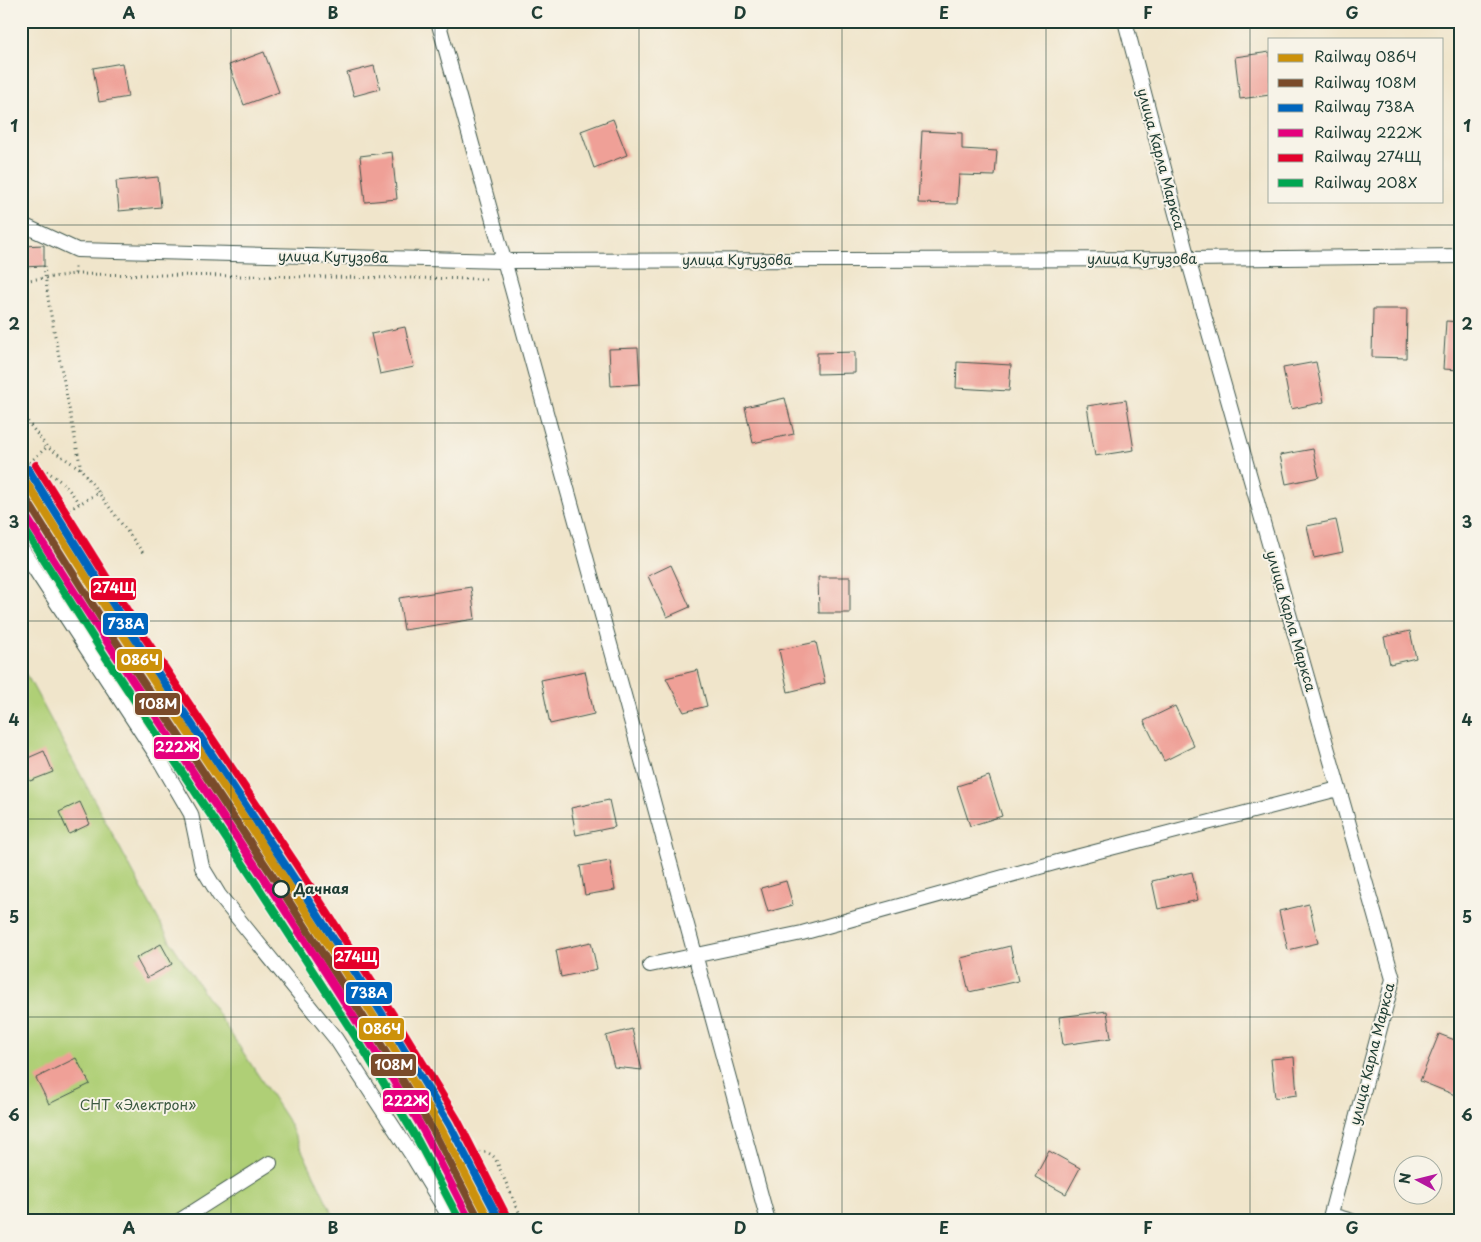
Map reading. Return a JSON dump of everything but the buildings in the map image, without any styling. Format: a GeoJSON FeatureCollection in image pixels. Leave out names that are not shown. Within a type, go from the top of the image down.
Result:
{"type":"FeatureCollection","features":[{"type":"Feature","properties":{"kind":"street"},"geometry":{"type":"LineString","coordinates":[[438,21],[697,955],[768,1221]]}},
{"type":"Feature","properties":{"kind":"street","name":"улица Карла Маркса"},"geometry":{"type":"LineString","coordinates":[[1124,21],[1188,259],[1393,979],[1330,1218]]}},
{"type":"Feature","properties":{"kind":"street","name":"улица Кутузова"},"geometry":{"type":"LineString","coordinates":[[21,224],[76,250],[503,261],[1188,259],[1460,256]]}},
{"type":"Feature","properties":{"kind":"street"},"geometry":{"type":"LineString","coordinates":[[23,555],[159,759],[191,814],[202,867],[219,895],[336,1038],[452,1221]]}},
{"type":"Feature","properties":{"kind":"street"},"geometry":{"type":"LineString","coordinates":[[650,964],[802,933],[1072,858],[1338,788]]}},
{"type":"Feature","properties":{"kind":"street"},"geometry":{"type":"LineString","coordinates":[[178,1221],[270,1163]]}},
{"type":"Feature","properties":{"kind":"street"},"geometry":{"type":"LineString","coordinates":[[1330,1218],[1352,1221]]}},
{"type":"Feature","properties":{"kind":"path"},"geometry":{"type":"LineString","coordinates":[[75,274],[76,250]]}},
{"type":"Feature","properties":{"kind":"path"},"geometry":{"type":"LineString","coordinates":[[44,266],[48,305],[81,469]]}},
{"type":"Feature","properties":{"kind":"path"},"geometry":{"type":"LineString","coordinates":[[21,281],[75,274],[508,279]]}},
{"type":"Feature","properties":{"kind":"path"},"geometry":{"type":"LineString","coordinates":[[21,408],[28,422],[47,447],[81,469],[100,492],[144,554]]}},
{"type":"Feature","properties":{"kind":"path"},"geometry":{"type":"LineString","coordinates":[[21,467],[28,464],[47,447]]}},
{"type":"Feature","properties":{"kind":"path"},"geometry":{"type":"LineString","coordinates":[[28,464],[37,466],[58,480],[75,496],[79,504]]}},
{"type":"Feature","properties":{"kind":"path"},"geometry":{"type":"LineString","coordinates":[[65,512],[100,492]]}},
{"type":"Feature","properties":{"kind":"path"},"geometry":{"type":"LineString","coordinates":[[21,519],[24,523]]}},
{"type":"Feature","properties":{"kind":"path"},"geometry":{"type":"LineString","coordinates":[[415,1160],[432,1169],[450,1168],[482,1151],[490,1153],[495,1158],[522,1221]]}},
{"type":"Feature","properties":{"kind":"green space","name":"СНТ «Электрон»"},"geometry":{"type":"Polygon","coordinates":[[[21,668],[29,679],[170,941],[287,1119],[336,1221],[21,1221],[21,668]]]}},
{"type":"Feature","properties":{"kind":"rail line","name":"274Щ"},"geometry":{"type":"LineString","coordinates":[[36,465],[137,626],[296,864],[399,1024],[457,1119],[505,1213]]}},
{"type":"Feature","properties":{"kind":"rail line","name":"738А"},"geometry":{"type":"LineString","coordinates":[[28,469],[130,631],[392,1029],[449,1124],[498,1217]]}},
{"type":"Feature","properties":{"kind":"rail line","name":"086Ч"},"geometry":{"type":"LineString","coordinates":[[21,474],[123,635],[385,1034],[441,1128],[490,1221]]}},
{"type":"Feature","properties":{"kind":"rail line","name":"108М"},"geometry":{"type":"LineString","coordinates":[[21,491],[115,640],[274,878],[377,1038],[434,1132],[480,1221]]}},
{"type":"Feature","properties":{"kind":"rail line","name":"222Ж"},"geometry":{"type":"LineString","coordinates":[[21,508],[70,586],[272,891],[371,1045],[419,1123],[470,1221]]}},
{"type":"Feature","properties":{"kind":"rail line","name":"208Х"},"geometry":{"type":"LineString","coordinates":[[21,524],[101,650],[362,1047],[418,1141],[460,1221]]}},
{"type":"Feature","properties":{"kind":"place","name":"Дачная"},"geometry":{"type":"Point","coordinates":[281,889]}}]}
